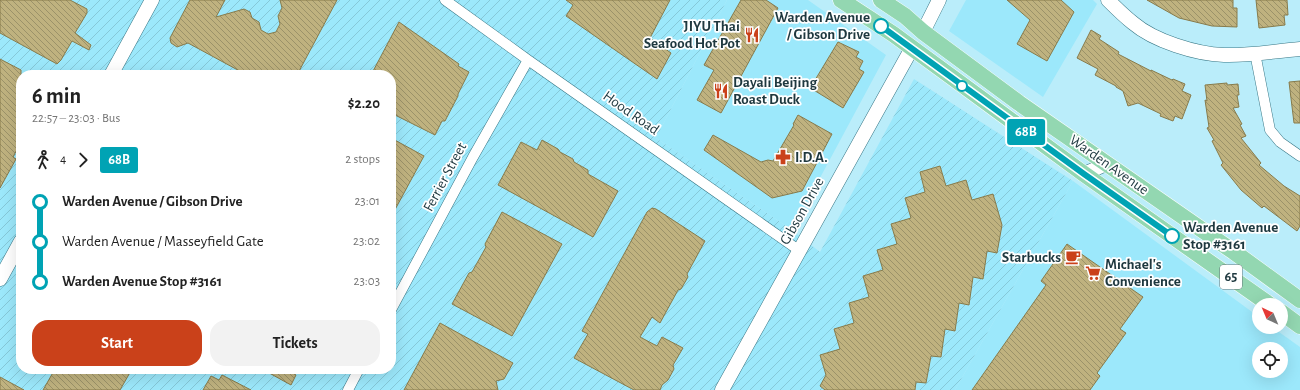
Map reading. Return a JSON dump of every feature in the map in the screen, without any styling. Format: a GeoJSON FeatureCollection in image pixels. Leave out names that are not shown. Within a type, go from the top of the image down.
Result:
{"type":"FeatureCollection","features":[{"type":"Feature","properties":{"kind":"main road"},"geometry":{"type":"LineString","coordinates":[[114,70],[152,0]]}},
{"type":"Feature","properties":{"kind":"main road","name":"Warden Avenue"},"geometry":{"type":"LineString","coordinates":[[841,0],[912,48],[1084,174],[1260,298]]}},
{"type":"Feature","properties":{"kind":"main road","name":"Warden Avenue"},"geometry":{"type":"LineString","coordinates":[[881,0],[905,16],[923,32],[1019,103],[1228,248],[1300,300]]}},
{"type":"Feature","properties":{"kind":"main road"},"geometry":{"type":"LineString","coordinates":[[923,32],[939,0]]}},
{"type":"Feature","properties":{"kind":"main road"},"geometry":{"type":"LineString","coordinates":[[1108,0],[1133,24],[1154,36],[1177,46],[1223,55],[1256,54],[1300,49]]}},
{"type":"Feature","properties":{"kind":"main road","name":"Gibson Drive"},"geometry":{"type":"LineString","coordinates":[[722,390],[912,48]]}},
{"type":"Feature","properties":{"kind":"main road"},"geometry":{"type":"LineString","coordinates":[[1084,174],[1106,164]]}},
{"type":"Feature","properties":{"kind":"main road"},"geometry":{"type":"LineString","coordinates":[[0,279],[16,250]]}},
{"type":"Feature","properties":{"kind":"main road"},"geometry":{"type":"LineString","coordinates":[[1288,317],[1300,326]]}},
{"type":"Feature","properties":{"kind":"street","name":"Hood Road"},"geometry":{"type":"LineString","coordinates":[[445,0],[800,251]]}},
{"type":"Feature","properties":{"kind":"street"},"geometry":{"type":"LineString","coordinates":[[912,48],[923,32]]}},
{"type":"Feature","properties":{"kind":"street"},"geometry":{"type":"LineString","coordinates":[[1256,54],[1270,130],[1280,142],[1300,156]]}},
{"type":"Feature","properties":{"kind":"street","name":"Ferrier Street"},"geometry":{"type":"LineString","coordinates":[[396,301],[476,152],[528,60]]}},
{"type":"Feature","properties":{"kind":"street"},"geometry":{"type":"LineString","coordinates":[[348,390],[356,374]]}},
{"type":"Feature","properties":{"kind":"shaded area"},"geometry":{"type":"Polygon","coordinates":[[[0,0],[727,0],[656,138],[792,230],[820,252],[914,79],[1073,181],[955,390],[0,390],[0,0]]]}},
{"type":"Feature","properties":{"kind":"shaded area"},"geometry":{"type":"Polygon","coordinates":[[[727,0],[808,0],[886,55],[792,230],[656,138],[727,0]]]}},
{"type":"Feature","properties":{"kind":"shaded area"},"geometry":{"type":"Polygon","coordinates":[[[966,0],[1093,0],[1097,4],[1043,97],[949,31],[966,0]]]}},
{"type":"Feature","properties":{"kind":"shaded area"},"geometry":{"type":"Polygon","coordinates":[[[1073,181],[1252,312],[1252,334],[1282,334],[1300,347],[1300,390],[955,390],[1073,181]]]}},
{"type":"Feature","properties":{"kind":"building"},"geometry":{"type":"Polygon","coordinates":[[[0,0],[70,0],[87,9],[87,13],[75,33],[91,45],[89,50],[72,41],[57,64],[0,33],[0,0]]]}},
{"type":"Feature","properties":{"kind":"building"},"geometry":{"type":"Polygon","coordinates":[[[190,0],[225,0],[216,17],[244,9],[250,12],[252,18],[259,22],[261,30],[268,34],[276,32],[280,24],[278,16],[282,8],[280,0],[337,0],[300,70],[238,70],[188,43],[177,47],[171,43],[170,38],[190,0]]]}},
{"type":"Feature","properties":{"kind":"building"},"geometry":{"type":"Polygon","coordinates":[[[566,0],[670,0],[650,38],[671,53],[657,79],[566,16],[573,5],[566,0]]]}},
{"type":"Feature","properties":{"kind":"building"},"geometry":{"type":"Polygon","coordinates":[[[741,0],[766,0],[778,8],[721,113],[697,100],[714,70],[704,65],[741,0]]]}},
{"type":"Feature","properties":{"kind":"building"},"geometry":{"type":"Polygon","coordinates":[[[1007,0],[1061,0],[1074,12],[1047,61],[1017,44],[1030,20],[1007,0]]]}},
{"type":"Feature","properties":{"kind":"building"},"geometry":{"type":"Polygon","coordinates":[[[1147,0],[1233,0],[1233,8],[1237,8],[1237,27],[1212,26],[1179,18],[1147,0]]]}},
{"type":"Feature","properties":{"kind":"building"},"geometry":{"type":"Polygon","coordinates":[[[1256,0],[1287,0],[1288,15],[1284,15],[1285,25],[1259,28],[1256,0]]]}},
{"type":"Feature","properties":{"kind":"building"},"geometry":{"type":"Polygon","coordinates":[[[399,22],[459,64],[458,66],[469,72],[445,121],[442,121],[435,135],[396,116],[396,70],[374,70],[399,22]]]}},
{"type":"Feature","properties":{"kind":"building"},"geometry":{"type":"Polygon","coordinates":[[[1091,30],[1101,36],[1099,39],[1119,52],[1118,54],[1151,71],[1185,84],[1182,91],[1191,95],[1182,119],[1175,116],[1173,121],[1160,116],[1161,114],[1138,103],[1128,106],[1123,91],[1095,75],[1098,69],[1077,58],[1091,30]]]}},
{"type":"Feature","properties":{"kind":"building"},"geometry":{"type":"Polygon","coordinates":[[[838,42],[859,52],[856,57],[863,61],[859,69],[864,72],[843,108],[812,89],[814,86],[812,85],[838,42]]]}},
{"type":"Feature","properties":{"kind":"building"},"geometry":{"type":"Polygon","coordinates":[[[0,59],[21,70],[16,70],[16,151],[13,157],[16,159],[0,188],[0,59]]]}},
{"type":"Feature","properties":{"kind":"building"},"geometry":{"type":"Polygon","coordinates":[[[1300,81],[1300,123],[1294,123],[1289,82],[1300,81]]]}},
{"type":"Feature","properties":{"kind":"building"},"geometry":{"type":"Polygon","coordinates":[[[1227,83],[1227,85],[1238,84],[1239,95],[1237,95],[1239,107],[1233,108],[1242,124],[1240,125],[1246,136],[1241,138],[1261,163],[1259,165],[1284,186],[1300,196],[1300,226],[1297,231],[1264,206],[1262,208],[1241,190],[1221,165],[1223,163],[1212,141],[1214,140],[1207,128],[1209,127],[1205,100],[1207,101],[1205,85],[1227,83]]]}},
{"type":"Feature","properties":{"kind":"building"},"geometry":{"type":"Polygon","coordinates":[[[798,115],[832,134],[802,191],[772,198],[704,150],[713,135],[761,162],[768,160],[773,161],[794,125],[793,124],[798,115]]]}},
{"type":"Feature","properties":{"kind":"building"},"geometry":{"type":"Polygon","coordinates":[[[542,140],[558,149],[560,152],[573,159],[574,162],[588,170],[588,174],[618,191],[593,237],[498,185],[521,142],[537,150],[542,140]]]}},
{"type":"Feature","properties":{"kind":"building"},"geometry":{"type":"Polygon","coordinates":[[[396,141],[424,156],[396,208],[396,141]]]}},
{"type":"Feature","properties":{"kind":"building"},"geometry":{"type":"Polygon","coordinates":[[[940,166],[946,186],[966,180],[972,200],[993,194],[1002,225],[997,253],[987,251],[983,279],[973,277],[969,305],[959,303],[955,331],[945,329],[941,357],[931,356],[926,383],[916,382],[915,390],[825,390],[820,386],[826,375],[820,355],[840,349],[834,329],[854,323],[849,303],[869,297],[863,276],[883,270],[877,250],[897,244],[891,224],[911,218],[905,198],[925,192],[920,172],[940,166]]]}},
{"type":"Feature","properties":{"kind":"building"},"geometry":{"type":"Polygon","coordinates":[[[652,208],[656,209],[705,241],[687,274],[688,277],[681,289],[678,290],[660,323],[652,317],[640,337],[657,346],[662,337],[683,348],[673,365],[674,369],[660,390],[634,390],[574,358],[588,334],[582,331],[647,212],[652,208]]]}},
{"type":"Feature","properties":{"kind":"building"},"geometry":{"type":"Polygon","coordinates":[[[502,212],[562,244],[512,336],[452,304],[469,273],[472,272],[486,247],[485,244],[502,212]]]}},
{"type":"Feature","properties":{"kind":"building"},"geometry":{"type":"Polygon","coordinates":[[[1067,244],[1143,297],[1120,329],[1126,333],[1097,373],[1100,376],[1090,390],[972,390],[1046,285],[1041,281],[1067,244]]]}},
{"type":"Feature","properties":{"kind":"building"},"geometry":{"type":"Polygon","coordinates":[[[440,323],[513,363],[504,379],[496,381],[498,390],[404,390],[440,323]]]}},
{"type":"Feature","properties":{"kind":"building"},"geometry":{"type":"Polygon","coordinates":[[[52,374],[129,374],[120,390],[43,390],[52,374]]]}},
{"type":"Feature","properties":{"kind":"building"},"geometry":{"type":"Polygon","coordinates":[[[271,374],[296,375],[291,385],[271,374]]]}},
{"type":"Feature","properties":{"kind":"building"},"geometry":{"type":"Polygon","coordinates":[[[222,375],[251,390],[203,390],[211,376],[219,380],[222,375]]]}},
{"type":"Feature","properties":{"kind":"building"},"geometry":{"type":"Polygon","coordinates":[[[0,377],[24,390],[0,390],[0,377]]]}},
{"type":"Feature","properties":{"kind":"bus line","name":"68B"},"geometry":{"type":"LineString","coordinates":[[881,26],[1084,174],[1172,236]]}},
{"type":"Feature","properties":{"kind":"place","name":"Warden Avenue / Gibson Drive"},"geometry":{"type":"Point","coordinates":[881,26]}},
{"type":"Feature","properties":{"kind":"place","name":"JIYU Thai Seafood Hot Pot"},"geometry":{"type":"Point","coordinates":[752,35]}},
{"type":"Feature","properties":{"kind":"place","name":"Dayali Beijing Roast Duck"},"geometry":{"type":"Point","coordinates":[721,91]}},
{"type":"Feature","properties":{"kind":"place","name":"I.D.A."},"geometry":{"type":"Point","coordinates":[783,157]}},
{"type":"Feature","properties":{"kind":"place","name":"Warden Avenue Stop #3161"},"geometry":{"type":"Point","coordinates":[1172,236]}},
{"type":"Feature","properties":{"kind":"place","name":"Starbucks"},"geometry":{"type":"Point","coordinates":[1073,257]}},
{"type":"Feature","properties":{"kind":"place","name":"Michael's Convenience"},"geometry":{"type":"Point","coordinates":[1093,273]}}]}
